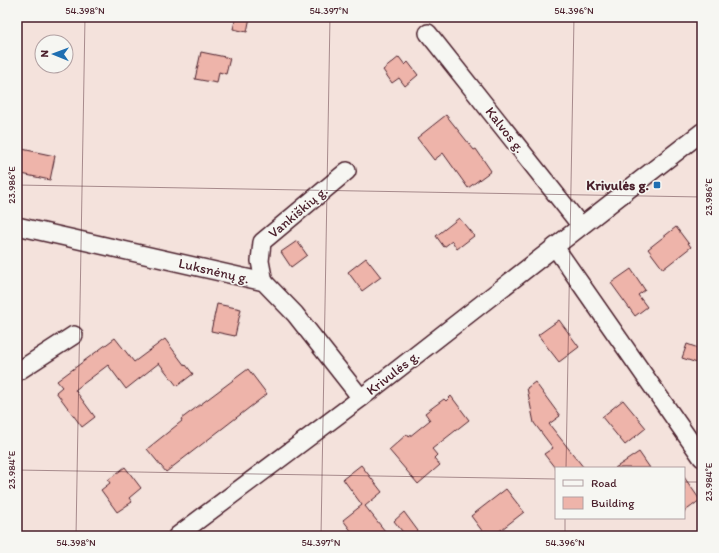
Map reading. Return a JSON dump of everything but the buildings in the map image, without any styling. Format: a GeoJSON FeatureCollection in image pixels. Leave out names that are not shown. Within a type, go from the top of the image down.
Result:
{"type":"FeatureCollection","features":[{"type":"Feature","properties":{"kind":"street","name":"Kalvos g."},"geometry":{"type":"LineString","coordinates":[[428,33],[581,226]]}},
{"type":"Feature","properties":{"kind":"street","name":"Krivulės g."},"geometry":{"type":"LineString","coordinates":[[177,536],[361,398],[702,132]]}},
{"type":"Feature","properties":{"kind":"street","name":"Vankiškių g."},"geometry":{"type":"LineString","coordinates":[[264,282],[260,261],[262,242],[347,171]]}},
{"type":"Feature","properties":{"kind":"street","name":"Luksnėnų g."},"geometry":{"type":"LineString","coordinates":[[17,226],[264,282],[295,314],[361,398]]}},
{"type":"Feature","properties":{"kind":"street"},"geometry":{"type":"LineString","coordinates":[[555,247],[702,458]]}},
{"type":"Feature","properties":{"kind":"street"},"geometry":{"type":"LineString","coordinates":[[17,372],[74,335]]}},
{"type":"Feature","properties":{"kind":"place","name":"Krivulės g."},"geometry":{"type":"Point","coordinates":[657,185]}}]}
